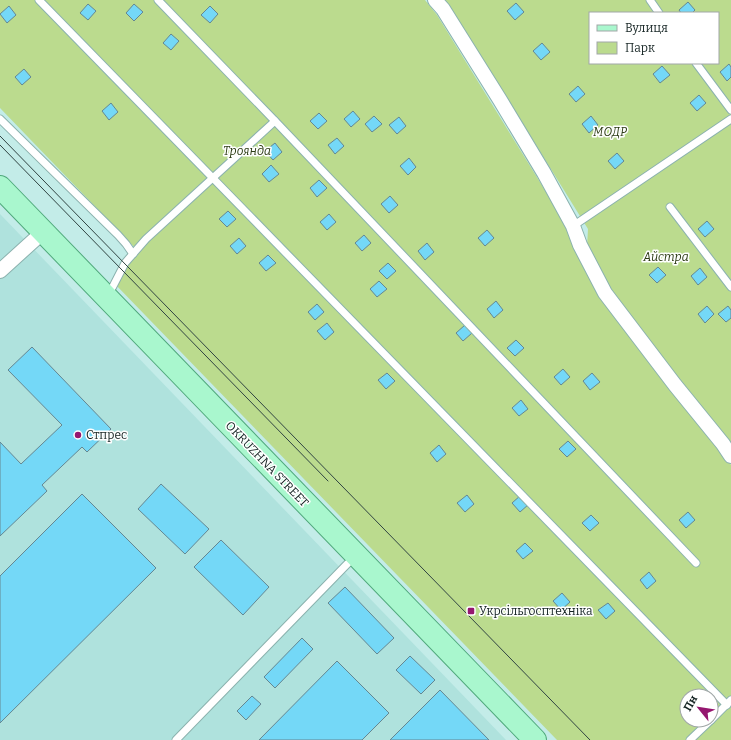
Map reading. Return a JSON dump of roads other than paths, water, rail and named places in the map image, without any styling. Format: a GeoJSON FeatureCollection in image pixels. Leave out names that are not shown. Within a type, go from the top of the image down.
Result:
{"type":"FeatureCollection","features":[{"type":"Feature","properties":{"kind":"main road","name":"OKRUZHNA STREET"},"geometry":{"type":"LineString","coordinates":[[0,187],[535,740]]}},
{"type":"Feature","properties":{"kind":"street"},"geometry":{"type":"LineString","coordinates":[[435,0],[443,9],[544,173],[573,226],[580,245],[605,293],[731,456]]}},
{"type":"Feature","properties":{"kind":"street"},"geometry":{"type":"LineString","coordinates":[[0,271],[43,232]]}},
{"type":"Feature","properties":{"kind":"lane"},"geometry":{"type":"LineString","coordinates":[[39,0],[729,702],[719,712]]}},
{"type":"Feature","properties":{"kind":"lane"},"geometry":{"type":"LineString","coordinates":[[158,0],[696,563]]}},
{"type":"Feature","properties":{"kind":"lane"},"geometry":{"type":"LineString","coordinates":[[650,0],[658,12]]}},
{"type":"Feature","properties":{"kind":"lane"},"geometry":{"type":"LineString","coordinates":[[697,64],[731,110]]}},
{"type":"Feature","properties":{"kind":"lane"},"geometry":{"type":"LineString","coordinates":[[0,119],[118,235],[132,254]]}},
{"type":"Feature","properties":{"kind":"lane"},"geometry":{"type":"LineString","coordinates":[[573,226],[731,119]]}},
{"type":"Feature","properties":{"kind":"lane"},"geometry":{"type":"LineString","coordinates":[[107,298],[125,263],[146,239],[275,121]]}},
{"type":"Feature","properties":{"kind":"lane"},"geometry":{"type":"LineString","coordinates":[[670,207],[731,287]]}},
{"type":"Feature","properties":{"kind":"lane"},"geometry":{"type":"LineString","coordinates":[[176,740],[356,555]]}},
{"type":"Feature","properties":{"kind":"lane"},"geometry":{"type":"LineString","coordinates":[[690,740],[703,728]]}},
{"type":"Feature","properties":{"kind":"tram line"},"geometry":{"type":"LineString","coordinates":[[0,136],[590,740]]}},
{"type":"Feature","properties":{"kind":"tram line"},"geometry":{"type":"LineString","coordinates":[[0,145],[328,481]]}},
{"type":"Feature","properties":{"kind":"place","name":"Стпрес"},"geometry":{"type":"Point","coordinates":[78,435]}},
{"type":"Feature","properties":{"kind":"place","name":"Укрсільгосптехніка"},"geometry":{"type":"Point","coordinates":[471,611]}},
{"type":"Feature","properties":{"kind":"park label","name":"МОДР"},"geometry":{"type":"Point","coordinates":[610,132]}},
{"type":"Feature","properties":{"kind":"park label","name":"Троянда"},"geometry":{"type":"Point","coordinates":[247,151]}},
{"type":"Feature","properties":{"kind":"park label","name":"Айстра"},"geometry":{"type":"Point","coordinates":[666,257]}}]}
